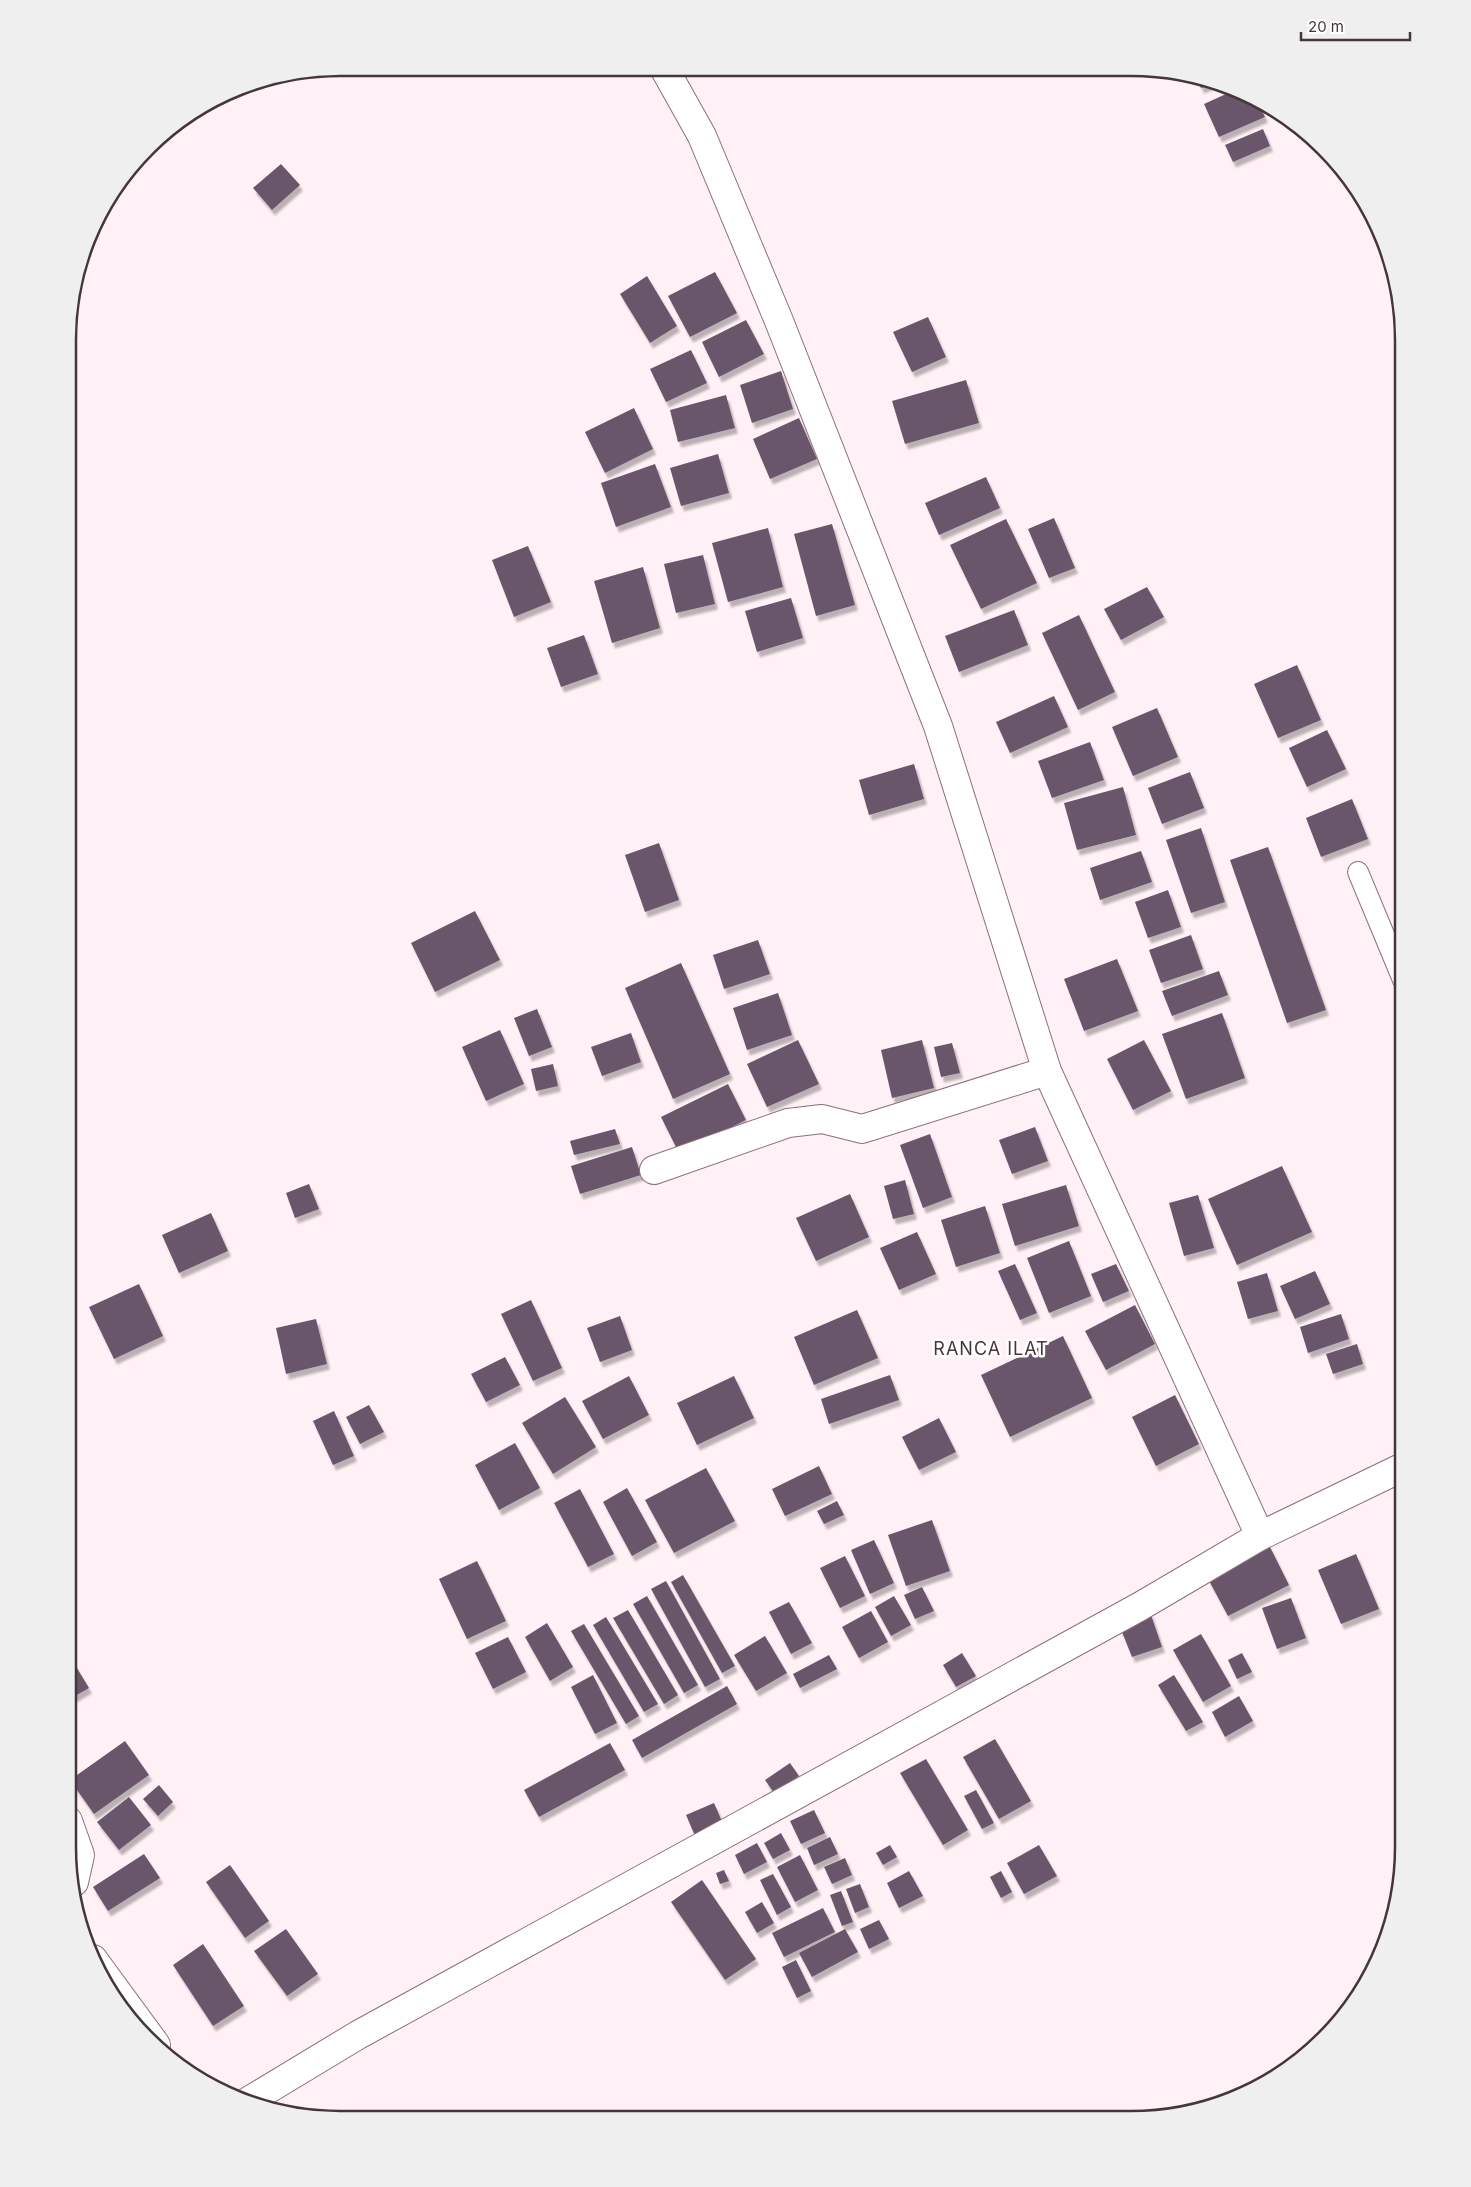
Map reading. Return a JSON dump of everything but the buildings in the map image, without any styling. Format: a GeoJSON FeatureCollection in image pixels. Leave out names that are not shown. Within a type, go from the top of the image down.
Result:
{"type":"FeatureCollection","features":[{"type":"Feature","properties":{"kind":"street"},"geometry":{"type":"LineString","coordinates":[[668,76],[702,136],[780,321],[938,726],[1047,1071],[1260,1536]]}},
{"type":"Feature","properties":{"kind":"street"},"geometry":{"type":"LineString","coordinates":[[654,1170],[788,1123],[822,1119],[862,1129],[1047,1071]]}},
{"type":"Feature","properties":{"kind":"street"},"geometry":{"type":"LineString","coordinates":[[255,2097],[358,2035],[1139,1607],[1260,1536],[1395,1471]]}},
{"type":"Feature","properties":{"kind":"street"},"geometry":{"type":"LineString","coordinates":[[76,1844],[80,1855],[77,1867]]}},
{"type":"Feature","properties":{"kind":"lane"},"geometry":{"type":"LineString","coordinates":[[1358,872],[1395,961]]}},
{"type":"Feature","properties":{"kind":"district","name":"RANCA ILAT"},"geometry":{"type":"Point","coordinates":[991,1348]}}]}
